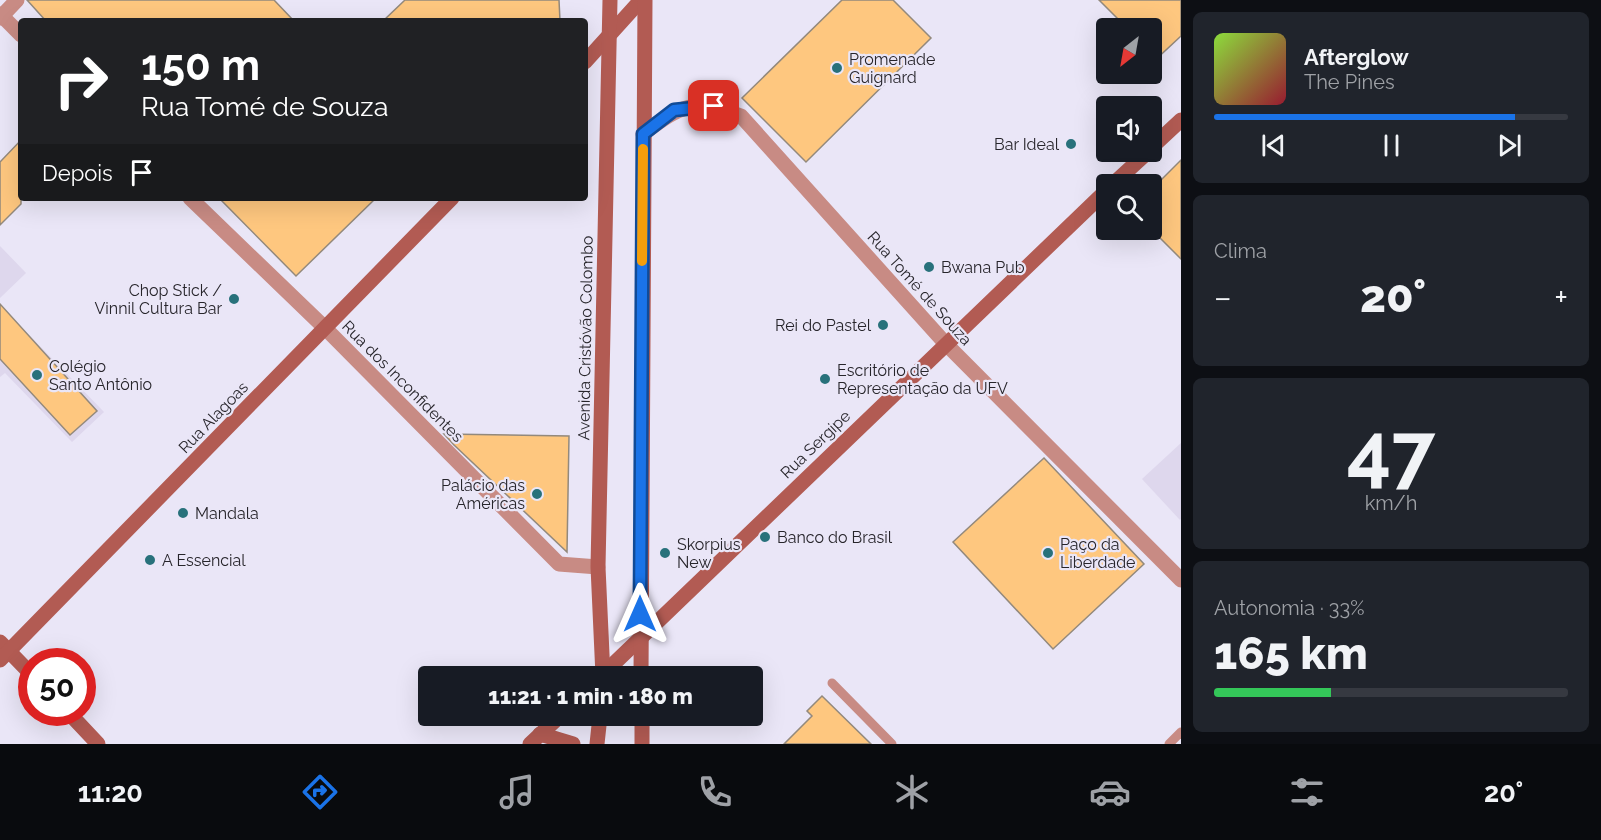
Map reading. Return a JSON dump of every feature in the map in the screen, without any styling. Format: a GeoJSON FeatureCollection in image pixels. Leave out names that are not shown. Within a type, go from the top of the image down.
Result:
{"type":"FeatureCollection","features":[{"type":"Feature","properties":{"kind":"street"},"geometry":{"type":"LineString","coordinates":[[17,0],[1,16],[18,31]]}},
{"type":"Feature","properties":{"kind":"street","name":"Avenida Cristóvão Colombo"},"geometry":{"type":"LineString","coordinates":[[602,666],[597,567],[611,35],[610,0]]}},
{"type":"Feature","properties":{"kind":"street"},"geometry":{"type":"LineString","coordinates":[[588,59],[643,0]]}},
{"type":"Feature","properties":{"kind":"street"},"geometry":{"type":"LineString","coordinates":[[641,666],[643,0]]}},
{"type":"Feature","properties":{"kind":"street","name":"Rua Tomé de Souza"},"geometry":{"type":"LineString","coordinates":[[643,134],[674,110],[714,106],[741,116],[945,343],[1181,580]]}},
{"type":"Feature","properties":{"kind":"street"},"geometry":{"type":"LineString","coordinates":[[1162,138],[1181,120]]}},
{"type":"Feature","properties":{"kind":"street"},"geometry":{"type":"LineString","coordinates":[[1124,174],[1137,162]]}},
{"type":"Feature","properties":{"kind":"street","name":"Rua Sergipe"},"geometry":{"type":"LineString","coordinates":[[612,666],[945,343],[1096,200]]}},
{"type":"Feature","properties":{"kind":"street","name":"Rua dos Inconfidentes"},"geometry":{"type":"LineString","coordinates":[[193,201],[325,328],[559,564],[597,567]]}},
{"type":"Feature","properties":{"kind":"street","name":"Rua Alagoas"},"geometry":{"type":"LineString","coordinates":[[3,651],[449,201]]}},
{"type":"Feature","properties":{"kind":"street"},"geometry":{"type":"LineString","coordinates":[[3,651],[18,663]]}},
{"type":"Feature","properties":{"kind":"street"},"geometry":{"type":"LineString","coordinates":[[81,726],[98,744]]}},
{"type":"Feature","properties":{"kind":"street"},"geometry":{"type":"LineString","coordinates":[[535,739],[549,726]]}},
{"type":"Feature","properties":{"kind":"street"},"geometry":{"type":"LineString","coordinates":[[597,744],[599,726]]}},
{"type":"Feature","properties":{"kind":"street"},"geometry":{"type":"LineString","coordinates":[[642,726],[642,744]]}},
{"type":"Feature","properties":{"kind":"street"},"geometry":{"type":"LineString","coordinates":[[535,739],[573,744]]}},
{"type":"Feature","properties":{"kind":"lane"},"geometry":{"type":"LineString","coordinates":[[832,683],[892,744]]}},
{"type":"Feature","properties":{"kind":"lane"},"geometry":{"type":"LineString","coordinates":[[1169,744],[1181,732]]}},
{"type":"Feature","properties":{"kind":"shaded area"},"geometry":{"type":"Polygon","coordinates":[[[0,246],[26,273],[0,298],[0,246]]]}},
{"type":"Feature","properties":{"kind":"shaded area","name":"Colégio Santo Antônio"},"geometry":{"type":"Polygon","coordinates":[[[0,305],[104,412],[72,442],[5,373],[0,377],[0,305]]]}},
{"type":"Feature","properties":{"kind":"shaded area"},"geometry":{"type":"Polygon","coordinates":[[[1181,443],[1181,519],[1180,520],[1142,479],[1181,443]]]}},
{"type":"Feature","properties":{"kind":"building"},"geometry":{"type":"Polygon","coordinates":[[[27,0],[274,0],[291,18],[43,18],[27,0]]]}},
{"type":"Feature","properties":{"kind":"building"},"geometry":{"type":"Polygon","coordinates":[[[405,0],[559,0],[560,18],[386,18],[405,0]]]}},
{"type":"Feature","properties":{"kind":"building","name":"Promenade Guignard"},"geometry":{"type":"Polygon","coordinates":[[[842,0],[893,0],[931,38],[806,162],[742,98],[842,0]]]}},
{"type":"Feature","properties":{"kind":"building"},"geometry":{"type":"Polygon","coordinates":[[[1099,0],[1181,0],[1181,36],[1162,54],[1162,18],[1117,18],[1099,0]]]}},
{"type":"Feature","properties":{"kind":"building"},"geometry":{"type":"Polygon","coordinates":[[[18,143],[18,201],[21,201],[21,204],[0,225],[0,162],[18,143]]]}},
{"type":"Feature","properties":{"kind":"building"},"geometry":{"type":"Polygon","coordinates":[[[1181,160],[1181,259],[1162,240],[1162,179],[1181,160]]]}},
{"type":"Feature","properties":{"kind":"building"},"geometry":{"type":"Polygon","coordinates":[[[222,201],[373,201],[296,276],[222,201]]]}},
{"type":"Feature","properties":{"kind":"building","name":"Colégio Santo Antônio"},"geometry":{"type":"Polygon","coordinates":[[[0,304],[97,411],[70,435],[0,359],[0,304]]]}},
{"type":"Feature","properties":{"kind":"building","name":"Palácio das Américas"},"geometry":{"type":"Polygon","coordinates":[[[444,434],[569,436],[567,552],[454,445],[444,434]]]}},
{"type":"Feature","properties":{"kind":"building","name":"Paço da Liberdade"},"geometry":{"type":"Polygon","coordinates":[[[1044,458],[1144,564],[1053,649],[953,542],[1044,458]]]}},
{"type":"Feature","properties":{"kind":"building"},"geometry":{"type":"Polygon","coordinates":[[[822,696],[871,744],[784,744],[812,716],[807,711],[822,696]]]}},
{"type":"Feature","properties":{"kind":"slow traffic"},"geometry":{"type":"LineString","coordinates":[[642,261],[643,149]]}},
{"type":"Feature","properties":{"kind":"place","name":"Promenade Guignard"},"geometry":{"type":"Point","coordinates":[837,68]}},
{"type":"Feature","properties":{"kind":"place","name":"Bar Ideal"},"geometry":{"type":"Point","coordinates":[1071,144]}},
{"type":"Feature","properties":{"kind":"place","name":"Bwana Pub"},"geometry":{"type":"Point","coordinates":[929,267]}},
{"type":"Feature","properties":{"kind":"place","name":"Chop Stick / Vinnil Cultura Bar"},"geometry":{"type":"Point","coordinates":[234,299]}},
{"type":"Feature","properties":{"kind":"place","name":"Rei do Pastel"},"geometry":{"type":"Point","coordinates":[883,325]}},
{"type":"Feature","properties":{"kind":"place","name":"Colégio Santo Antônio"},"geometry":{"type":"Point","coordinates":[37,375]}},
{"type":"Feature","properties":{"kind":"place","name":"Escritório de Representação da UFV"},"geometry":{"type":"Point","coordinates":[825,379]}},
{"type":"Feature","properties":{"kind":"place","name":"Palácio das Américas"},"geometry":{"type":"Point","coordinates":[537,494]}},
{"type":"Feature","properties":{"kind":"place","name":"Mandala"},"geometry":{"type":"Point","coordinates":[183,513]}},
{"type":"Feature","properties":{"kind":"place","name":"Banco do Brasil"},"geometry":{"type":"Point","coordinates":[765,537]}},
{"type":"Feature","properties":{"kind":"place","name":"Skorpius New"},"geometry":{"type":"Point","coordinates":[665,553]}},
{"type":"Feature","properties":{"kind":"place","name":"Paço da Liberdade"},"geometry":{"type":"Point","coordinates":[1048,553]}},
{"type":"Feature","properties":{"kind":"place","name":"A Essencial"},"geometry":{"type":"Point","coordinates":[150,560]}},
{"type":"Feature","properties":{"kind":"route"},"geometry":{"type":"LineString","coordinates":[[640,614],[643,134],[674,110],[714,106]]}}]}
